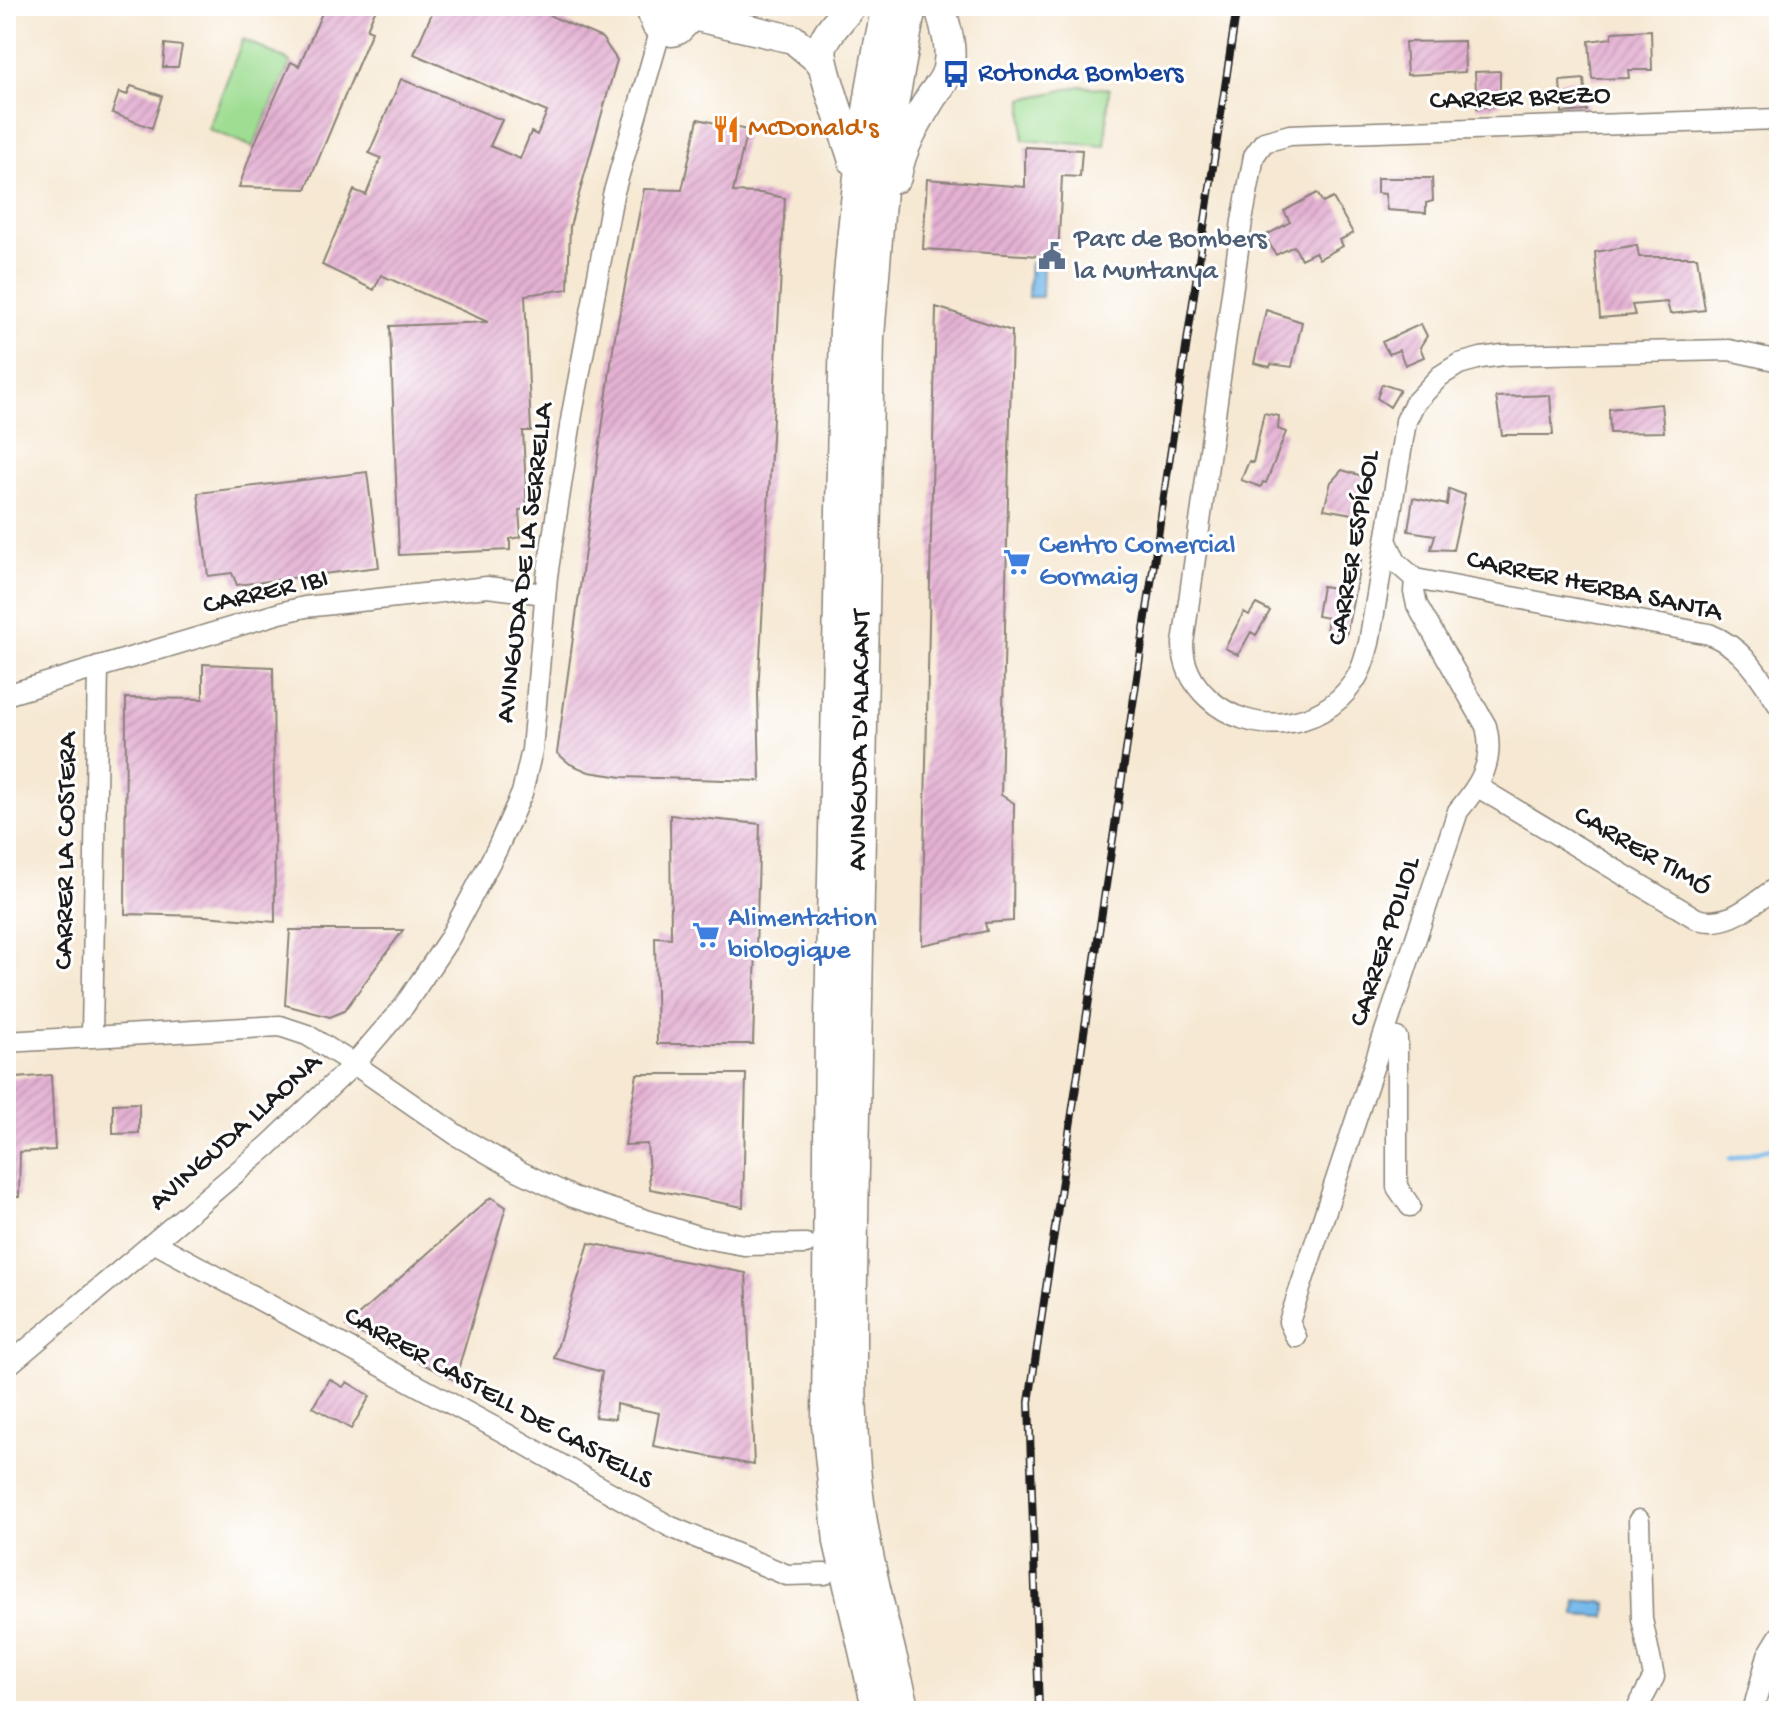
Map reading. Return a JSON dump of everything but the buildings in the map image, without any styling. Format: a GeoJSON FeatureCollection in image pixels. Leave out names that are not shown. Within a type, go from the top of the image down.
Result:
{"type":"FeatureCollection","features":[{"type":"Feature","properties":{"kind":"main road"},"geometry":{"type":"LineString","coordinates":[[825,70],[834,88],[851,97],[921,104],[943,84],[947,73],[950,53],[940,6]]}},
{"type":"Feature","properties":{"kind":"main road"},"geometry":{"type":"LineString","coordinates":[[858,174],[821,49],[843,15],[898,11],[930,25],[948,41]]}},
{"type":"Feature","properties":{"kind":"main road","name":"AVINGUDA D'ALACANT"},"geometry":{"type":"LineString","coordinates":[[878,1711],[839,1542],[831,1470],[827,1398],[830,1016],[845,326],[858,174],[880,101],[898,11]]}},
{"type":"Feature","properties":{"kind":"main road"},"geometry":{"type":"LineString","coordinates":[[874,263],[892,216],[901,154],[933,95]]}},
{"type":"Feature","properties":{"kind":"main road","name":"AVINGUDA D'ALACANT"},"geometry":{"type":"LineString","coordinates":[[880,101],[884,154],[869,349],[853,1106],[851,1402],[857,1487],[865,1541],[905,1711]]}},
{"type":"Feature","properties":{"kind":"street"},"geometry":{"type":"LineString","coordinates":[[651,13],[672,32],[687,21],[687,11],[793,39],[825,70]]}},
{"type":"Feature","properties":{"kind":"street","name":"AVINGUDA DE LA SERRELLA"},"geometry":{"type":"LineString","coordinates":[[354,1064],[404,1006],[449,939],[497,849],[522,793],[532,750],[545,594],[572,414],[651,13]]}},
{"type":"Feature","properties":{"kind":"street"},"geometry":{"type":"LineString","coordinates":[[793,39],[843,15]]}},
{"type":"Feature","properties":{"kind":"street","name":"CARRER BREZO"},"geometry":{"type":"LineString","coordinates":[[1264,142],[1290,135],[1779,119]]}},
{"type":"Feature","properties":{"kind":"street","name":"CARRER ESPÍGOL"},"geometry":{"type":"LineString","coordinates":[[1264,142],[1254,156],[1242,221],[1183,654],[1193,682],[1227,712],[1251,722],[1289,723],[1314,715],[1335,702],[1353,684],[1364,662],[1377,606],[1406,421],[1414,404],[1440,376],[1459,364],[1503,355],[1729,350],[1779,361]]}},
{"type":"Feature","properties":{"kind":"street"},"geometry":{"type":"LineString","coordinates":[[1386,540],[1396,562],[1415,579]]}},
{"type":"Feature","properties":{"kind":"street","name":"CARRER HERBA SANTA"},"geometry":{"type":"LineString","coordinates":[[1415,579],[1709,634],[1739,650],[1779,706]]}},
{"type":"Feature","properties":{"kind":"street","name":"CARRER POLIOL"},"geometry":{"type":"LineString","coordinates":[[1296,1337],[1289,1322],[1458,811],[1478,787],[1487,758],[1489,740],[1486,726],[1417,605],[1415,579]]}},
{"type":"Feature","properties":{"kind":"street","name":"CARRER IBI"},"geometry":{"type":"LineString","coordinates":[[6,695],[305,607],[487,587],[545,594]]}},
{"type":"Feature","properties":{"kind":"street","name":"CARRER LA COSTERA"},"geometry":{"type":"LineString","coordinates":[[92,1035],[98,667]]}},
{"type":"Feature","properties":{"kind":"street","name":"CARRER TIMÓ"},"geometry":{"type":"LineString","coordinates":[[1478,787],[1697,919],[1713,923],[1727,921],[1779,886]]}},
{"type":"Feature","properties":{"kind":"street"},"geometry":{"type":"LineString","coordinates":[[6,1042],[280,1026],[307,1035],[458,1136],[573,1197],[700,1237],[744,1245],[806,1244]]}},
{"type":"Feature","properties":{"kind":"street"},"geometry":{"type":"LineString","coordinates":[[1385,1035],[1397,1038],[1397,1187],[1410,1206]]}},
{"type":"Feature","properties":{"kind":"street","name":"AVINGUDA LLAONA"},"geometry":{"type":"LineString","coordinates":[[6,1367],[293,1123],[354,1064]]}},
{"type":"Feature","properties":{"kind":"street","name":"CARRER CASTELL DE CASTELLS"},"geometry":{"type":"LineString","coordinates":[[155,1243],[671,1527],[787,1575],[825,1574]]}},
{"type":"Feature","properties":{"kind":"street"},"geometry":{"type":"LineString","coordinates":[[1636,1711],[1654,1677],[1642,1619],[1639,1520]]}},
{"type":"Feature","properties":{"kind":"street"},"geometry":{"type":"LineString","coordinates":[[1753,1711],[1768,1655],[1779,1637]]}},
{"type":"Feature","properties":{"kind":"green space"},"geometry":{"type":"Polygon","coordinates":[[[243,39],[291,62],[253,147],[208,129],[243,39]]]}},
{"type":"Feature","properties":{"kind":"green space"},"geometry":{"type":"Polygon","coordinates":[[[1081,86],[1109,89],[1105,146],[1023,140],[1023,99],[1081,86]]]}},
{"type":"Feature","properties":{"kind":"water"},"geometry":{"type":"Polygon","coordinates":[[[1030,263],[1043,263],[1042,297],[1028,297],[1030,263]]]}},
{"type":"Feature","properties":{"kind":"water"},"geometry":{"type":"Polygon","coordinates":[[[1576,1600],[1607,1603],[1606,1617],[1575,1615],[1576,1600]]]}},
{"type":"Feature","properties":{"kind":"waterway"},"geometry":{"type":"LineString","coordinates":[[1730,1159],[1779,1146]]}},
{"type":"Feature","properties":{"kind":"railway"},"geometry":{"type":"LineString","coordinates":[[1039,1711],[1029,1402],[1237,6]]}},
{"type":"Feature","properties":{"kind":"place","name":"Rotonda Bombers"},"geometry":{"type":"Point","coordinates":[956,74]}},
{"type":"Feature","properties":{"kind":"place","name":"McDonald's"},"geometry":{"type":"Point","coordinates":[726,129]}},
{"type":"Feature","properties":{"kind":"place","name":"Parc de Bombers la Muntanya"},"geometry":{"type":"Point","coordinates":[1052,256]}},
{"type":"Feature","properties":{"kind":"place","name":"Centro Comercial Gormaig"},"geometry":{"type":"Point","coordinates":[1017,562]}},
{"type":"Feature","properties":{"kind":"place","name":"Alimentation biologique"},"geometry":{"type":"Point","coordinates":[706,935]}}]}
